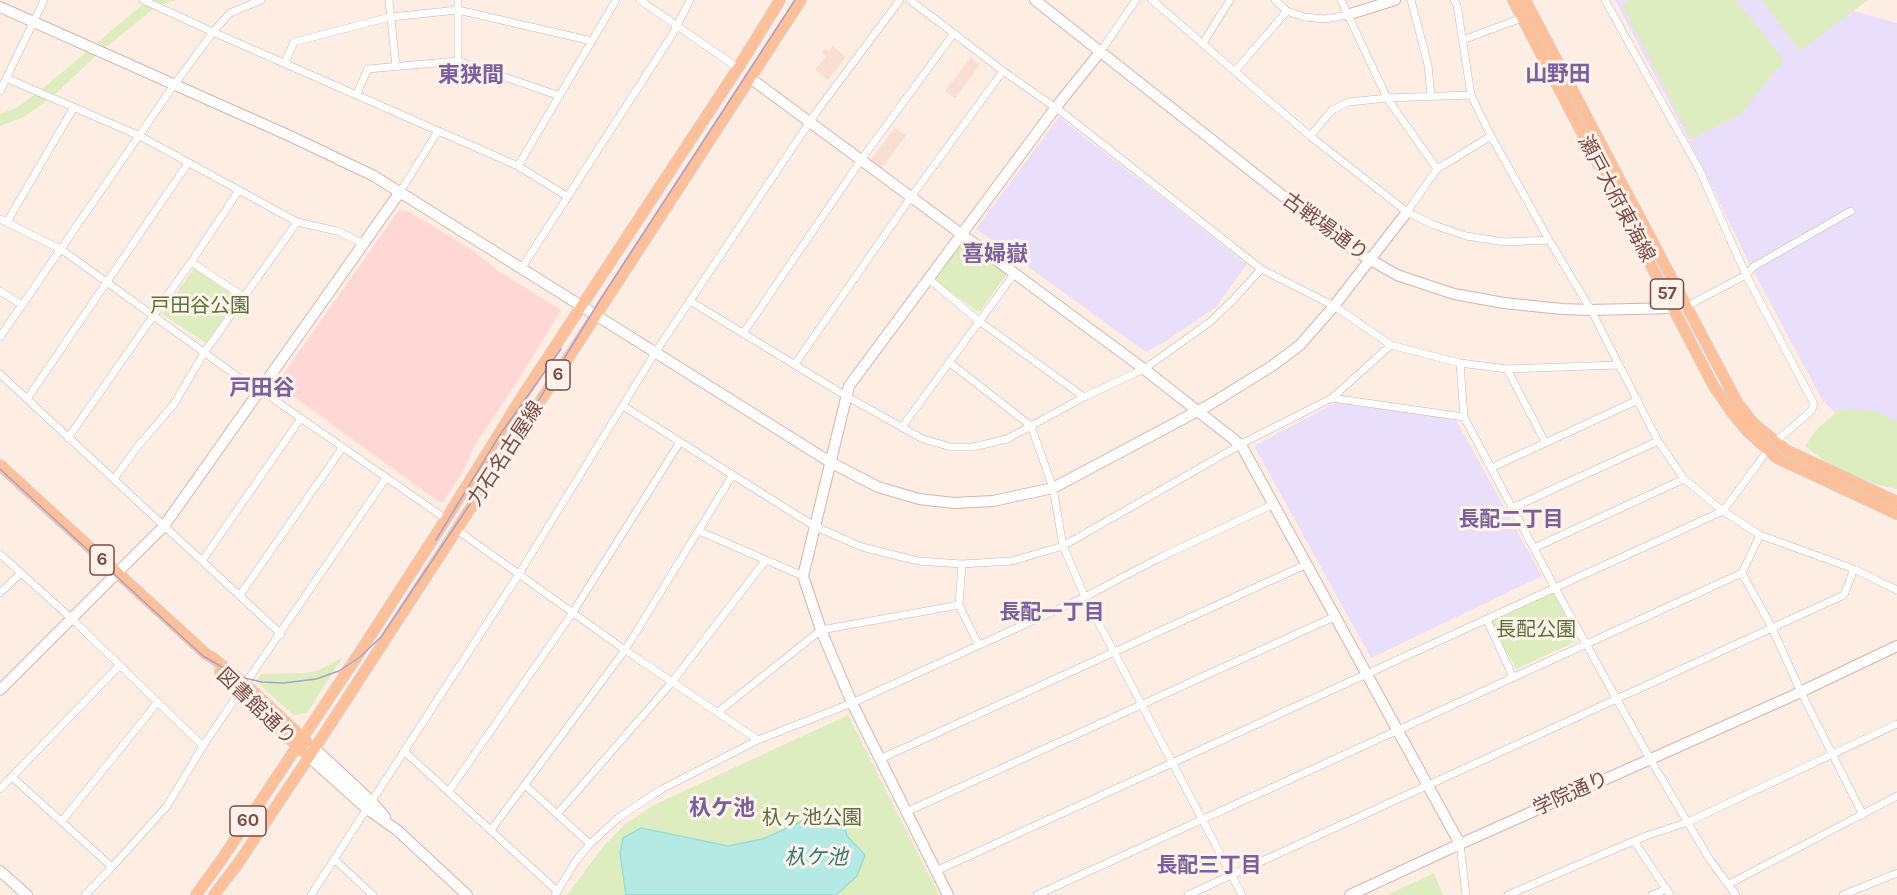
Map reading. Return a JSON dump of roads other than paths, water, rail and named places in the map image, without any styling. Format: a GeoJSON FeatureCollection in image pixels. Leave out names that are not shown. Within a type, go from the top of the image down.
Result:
{"type":"FeatureCollection","features":[{"type":"Feature","properties":{"kind":"main road","name":"力石名古屋線"},"geometry":{"type":"LineString","coordinates":[[300,742],[446,519],[519,400],[738,68],[780,0]]}},
{"type":"Feature","properties":{"kind":"main road","name":"力石名古屋線"},"geometry":{"type":"LineString","coordinates":[[311,753],[801,0]]}},
{"type":"Feature","properties":{"kind":"main road","name":"瀬戸大府東海線"},"geometry":{"type":"LineString","coordinates":[[1513,0],[1720,397],[1738,422],[1771,446],[1793,466],[1897,514]]}},
{"type":"Feature","properties":{"kind":"main road","name":"瀬戸大府東海線"},"geometry":{"type":"LineString","coordinates":[[1526,0],[1733,397],[1771,446],[1897,502]]}},
{"type":"Feature","properties":{"kind":"main road","name":"図書館通り"},"geometry":{"type":"LineString","coordinates":[[0,465],[213,658],[311,753]]}},
{"type":"Feature","properties":{"kind":"main road","name":"60"},"geometry":{"type":"LineString","coordinates":[[196,895],[300,742]]}},
{"type":"Feature","properties":{"kind":"main road","name":"60"},"geometry":{"type":"LineString","coordinates":[[214,895],[237,865],[311,753]]}},
{"type":"Feature","properties":{"kind":"street"},"geometry":{"type":"LineString","coordinates":[[0,91],[44,0]]}},
{"type":"Feature","properties":{"kind":"street"},"geometry":{"type":"LineString","coordinates":[[143,0],[518,166],[568,197]]}},
{"type":"Feature","properties":{"kind":"street"},"geometry":{"type":"LineString","coordinates":[[0,337],[213,32],[230,13],[261,0]]}},
{"type":"Feature","properties":{"kind":"street"},"geometry":{"type":"LineString","coordinates":[[389,0],[396,67]]}},
{"type":"Feature","properties":{"kind":"street"},"geometry":{"type":"LineString","coordinates":[[458,0],[458,61]]}},
{"type":"Feature","properties":{"kind":"street"},"geometry":{"type":"LineString","coordinates":[[518,166],[616,0]]}},
{"type":"Feature","properties":{"kind":"street"},"geometry":{"type":"LineString","coordinates":[[640,0],[738,68]]}},
{"type":"Feature","properties":{"kind":"street"},"geometry":{"type":"LineString","coordinates":[[521,269],[678,25],[690,0]]}},
{"type":"Feature","properties":{"kind":"street"},"geometry":{"type":"LineString","coordinates":[[311,895],[519,574],[655,353],[809,123],[900,0]]}},
{"type":"Feature","properties":{"kind":"street"},"geometry":{"type":"LineString","coordinates":[[910,0],[1003,71],[1056,107],[1261,269],[1334,306],[1391,345],[1460,363],[1507,369],[1618,365]]}},
{"type":"Feature","properties":{"kind":"street","name":"古戦場通り"},"geometry":{"type":"LineString","coordinates":[[1035,0],[1322,228],[1370,261],[1397,275],[1454,294],[1513,304],[1592,310],[1674,308]]}},
{"type":"Feature","properties":{"kind":"street"},"geometry":{"type":"LineString","coordinates":[[948,895],[852,703],[821,630],[803,576],[849,386],[1136,0]]}},
{"type":"Feature","properties":{"kind":"street"},"geometry":{"type":"LineString","coordinates":[[1152,0],[1310,136],[1407,212],[1466,237],[1505,242],[1549,240]]}},
{"type":"Feature","properties":{"kind":"street"},"geometry":{"type":"LineString","coordinates":[[1203,43],[1230,0]]}},
{"type":"Feature","properties":{"kind":"street"},"geometry":{"type":"LineString","coordinates":[[1275,0],[1287,11],[1304,17],[1325,19],[1347,15],[1395,0]]}},
{"type":"Feature","properties":{"kind":"street"},"geometry":{"type":"LineString","coordinates":[[1341,0],[1387,98],[1437,169]]}},
{"type":"Feature","properties":{"kind":"street"},"geometry":{"type":"LineString","coordinates":[[1411,0],[1428,65],[1431,96]]}},
{"type":"Feature","properties":{"kind":"street"},"geometry":{"type":"LineString","coordinates":[[1454,0],[1471,94],[1491,136],[1549,240],[1592,310],[1658,441],[1684,479],[1723,512],[1760,535],[1854,569],[1897,590]]}},
{"type":"Feature","properties":{"kind":"street"},"geometry":{"type":"LineString","coordinates":[[936,871],[1723,512],[1771,446],[1811,411],[1814,404],[1746,275],[1699,170],[1605,0]]}},
{"type":"Feature","properties":{"kind":"street"},"geometry":{"type":"LineString","coordinates":[[0,7],[333,156],[400,192],[830,462],[878,487],[930,501],[954,503],[993,501],[1053,488],[1197,411],[1272,366],[1300,345],[1334,306],[1407,212],[1437,169],[1491,136]]}},
{"type":"Feature","properties":{"kind":"street"},"geometry":{"type":"LineString","coordinates":[[285,63],[294,42],[390,17],[458,10],[591,41]]}},
{"type":"Feature","properties":{"kind":"street"},"geometry":{"type":"LineString","coordinates":[[1235,71],[1287,11]]}},
{"type":"Feature","properties":{"kind":"street"},"geometry":{"type":"LineString","coordinates":[[1462,40],[1522,18]]}},
{"type":"Feature","properties":{"kind":"street"},"geometry":{"type":"LineString","coordinates":[[744,333],[861,160],[954,33]]}},
{"type":"Feature","properties":{"kind":"street"},"geometry":{"type":"LineString","coordinates":[[356,95],[368,69],[458,61],[560,96]]}},
{"type":"Feature","properties":{"kind":"street"},"geometry":{"type":"LineString","coordinates":[[795,364],[911,197],[1003,71]]}},
{"type":"Feature","properties":{"kind":"street"},"geometry":{"type":"LineString","coordinates":[[6,78],[140,136],[297,222],[338,231],[364,244]]}},
{"type":"Feature","properties":{"kind":"street"},"geometry":{"type":"LineString","coordinates":[[750,78],[1144,369],[1241,445],[1460,844],[1466,895]]}},
{"type":"Feature","properties":{"kind":"street"},"geometry":{"type":"LineString","coordinates":[[1310,136],[1332,110],[1349,102],[1471,94]]}},
{"type":"Feature","properties":{"kind":"street"},"geometry":{"type":"LineString","coordinates":[[74,107],[4,220],[62,250],[259,392],[269,396],[446,519]]}},
{"type":"Feature","properties":{"kind":"street"},"geometry":{"type":"LineString","coordinates":[[0,690],[164,526],[364,244],[438,131]]}},
{"type":"Feature","properties":{"kind":"street"},"geometry":{"type":"LineString","coordinates":[[27,399],[188,164]]}},
{"type":"Feature","properties":{"kind":"street"},"geometry":{"type":"LineString","coordinates":[[68,438],[154,317],[239,190]]}},
{"type":"Feature","properties":{"kind":"street"},"geometry":{"type":"LineString","coordinates":[[1674,308],[1687,306],[1746,275],[1753,267],[1851,211]]}},
{"type":"Feature","properties":{"kind":"street"},"geometry":{"type":"LineString","coordinates":[[114,479],[138,446],[174,404],[204,353],[297,222]]}},
{"type":"Feature","properties":{"kind":"street"},"geometry":{"type":"LineString","coordinates":[[191,262],[244,297]]}},
{"type":"Feature","properties":{"kind":"street"},"geometry":{"type":"LineString","coordinates":[[690,301],[846,396],[923,439],[951,447],[973,447],[1007,439],[1084,397],[1144,369],[1210,322],[1261,269]]}},
{"type":"Feature","properties":{"kind":"street"},"geometry":{"type":"LineString","coordinates":[[902,427],[1014,274]]}},
{"type":"Feature","properties":{"kind":"street"},"geometry":{"type":"LineString","coordinates":[[929,279],[979,321],[1084,397]]}},
{"type":"Feature","properties":{"kind":"street"},"geometry":{"type":"LineString","coordinates":[[0,291],[22,305]]}},
{"type":"Feature","properties":{"kind":"street"},"geometry":{"type":"LineString","coordinates":[[624,406],[814,526],[862,547],[918,561],[962,564],[1012,561],[1063,546],[1241,445],[1332,398],[1391,345]]}},
{"type":"Feature","properties":{"kind":"street"},"geometry":{"type":"LineString","coordinates":[[949,362],[1031,426],[1053,488],[1063,546],[1084,597],[1242,895]]}},
{"type":"Feature","properties":{"kind":"street"},"geometry":{"type":"LineString","coordinates":[[1460,363],[1464,417],[1650,759],[1710,860],[1736,895]]}},
{"type":"Feature","properties":{"kind":"street"},"geometry":{"type":"LineString","coordinates":[[1507,369],[1545,442]]}},
{"type":"Feature","properties":{"kind":"street"},"geometry":{"type":"LineString","coordinates":[[0,374],[281,634]]}},
{"type":"Feature","properties":{"kind":"street"},"geometry":{"type":"LineString","coordinates":[[1332,398],[1464,417]]}},
{"type":"Feature","properties":{"kind":"street"},"geometry":{"type":"LineString","coordinates":[[1491,468],[1638,400]]}},
{"type":"Feature","properties":{"kind":"street"},"geometry":{"type":"LineString","coordinates":[[202,561],[301,418]]}},
{"type":"Feature","properties":{"kind":"street"},"geometry":{"type":"LineString","coordinates":[[1512,508],[1658,441]]}},
{"type":"Feature","properties":{"kind":"street"},"geometry":{"type":"LineString","coordinates":[[449,791],[573,612],[680,442]]}},
{"type":"Feature","properties":{"kind":"street"},"geometry":{"type":"LineString","coordinates":[[240,595],[343,447]]}},
{"type":"Feature","properties":{"kind":"street"},"geometry":{"type":"LineString","coordinates":[[491,830],[625,650],[732,476]]}},
{"type":"Feature","properties":{"kind":"street"},"geometry":{"type":"LineString","coordinates":[[85,895],[167,806],[203,746],[386,478]]}},
{"type":"Feature","properties":{"kind":"street"},"geometry":{"type":"LineString","coordinates":[[1534,548],[1684,479]]}},
{"type":"Feature","properties":{"kind":"street"},"geometry":{"type":"LineString","coordinates":[[405,752],[556,893],[575,861],[590,844],[625,813],[662,789],[758,740],[852,703],[1084,597],[1159,558],[1274,504]]}},
{"type":"Feature","properties":{"kind":"street"},"geometry":{"type":"LineString","coordinates":[[457,530],[625,650],[758,740]]}},
{"type":"Feature","properties":{"kind":"street"},"geometry":{"type":"LineString","coordinates":[[699,531],[803,576]]}},
{"type":"Feature","properties":{"kind":"street"},"geometry":{"type":"LineString","coordinates":[[1038,895],[1742,573],[1760,535]]}},
{"type":"Feature","properties":{"kind":"street"},"geometry":{"type":"LineString","coordinates":[[0,554],[72,619],[203,746]]}},
{"type":"Feature","properties":{"kind":"street"},"geometry":{"type":"LineString","coordinates":[[558,813],[672,682],[765,561]]}},
{"type":"Feature","properties":{"kind":"street"},"geometry":{"type":"LineString","coordinates":[[962,564],[959,605],[978,644]]}},
{"type":"Feature","properties":{"kind":"street"},"geometry":{"type":"LineString","coordinates":[[880,759],[1306,564]]}},
{"type":"Feature","properties":{"kind":"street"},"geometry":{"type":"LineString","coordinates":[[1188,895],[1844,595],[1854,569]]}},
{"type":"Feature","properties":{"kind":"street"},"geometry":{"type":"LineString","coordinates":[[0,593],[21,573]]}},
{"type":"Feature","properties":{"kind":"street"},"geometry":{"type":"LineString","coordinates":[[1742,573],[1772,628],[1797,694],[1833,753],[1863,815]]}},
{"type":"Feature","properties":{"kind":"street"},"geometry":{"type":"LineString","coordinates":[[718,712],[821,630],[959,605]]}},
{"type":"Feature","properties":{"kind":"street"},"geometry":{"type":"LineString","coordinates":[[906,812],[1336,616]]}},
{"type":"Feature","properties":{"kind":"street"},"geometry":{"type":"LineString","coordinates":[[1487,620],[1513,677]]}},
{"type":"Feature","properties":{"kind":"street","name":"学院通り"},"geometry":{"type":"LineString","coordinates":[[1350,895],[1797,694],[1897,646]]}},
{"type":"Feature","properties":{"kind":"street"},"geometry":{"type":"LineString","coordinates":[[0,789],[118,666]]}},
{"type":"Feature","properties":{"kind":"street"},"geometry":{"type":"LineString","coordinates":[[62,821],[157,703]]}},
{"type":"Feature","properties":{"kind":"street"},"geometry":{"type":"LineString","coordinates":[[1508,895],[1634,841],[1688,822],[1897,724]]}},
{"type":"Feature","properties":{"kind":"street"},"geometry":{"type":"LineString","coordinates":[[311,753],[467,895]]}},
{"type":"Feature","properties":{"kind":"street"},"geometry":{"type":"LineString","coordinates":[[12,777],[112,867]]}},
{"type":"Feature","properties":{"kind":"street"},"geometry":{"type":"LineString","coordinates":[[525,785],[590,844]]}},
{"type":"Feature","properties":{"kind":"street"},"geometry":{"type":"LineString","coordinates":[[1729,884],[1897,796]]}},
{"type":"Feature","properties":{"kind":"street"},"geometry":{"type":"LineString","coordinates":[[1634,841],[1668,892],[1652,895]]}},
{"type":"Feature","properties":{"kind":"street"},"geometry":{"type":"LineString","coordinates":[[334,860],[373,895]]}},
{"type":"Feature","properties":{"kind":"street"},"geometry":{"type":"LineString","coordinates":[[0,871],[27,895]]}},
{"type":"Feature","properties":{"kind":"street"},"geometry":{"type":"LineString","coordinates":[[1843,895],[1897,873]]}},
{"type":"Feature","properties":{"kind":"water","name":"杁ケ池"},"geometry":{"type":"Polygon","coordinates":[[[842,812],[847,836],[865,855],[857,876],[836,895],[626,895],[620,853],[623,838],[641,828],[728,846],[763,839],[820,813],[842,812]]]}},
{"type":"Feature","properties":{"kind":"tram line"},"geometry":{"type":"LineString","coordinates":[[0,469],[203,656],[240,677],[262,682],[284,683],[316,679],[339,671],[360,657],[381,637],[529,416],[600,300],[795,0]]}},
{"type":"Feature","properties":{"kind":"tram line"},"geometry":{"type":"LineString","coordinates":[[436,540],[499,436],[561,349]]}},
{"type":"Feature","properties":{"kind":"district","name":"山野田"},"geometry":{"type":"Point","coordinates":[1558,75]}},
{"type":"Feature","properties":{"kind":"district","name":"東狭間"},"geometry":{"type":"Point","coordinates":[471,76]}},
{"type":"Feature","properties":{"kind":"district","name":"喜婦嶽"},"geometry":{"type":"Point","coordinates":[995,255]}},
{"type":"Feature","properties":{"kind":"district","name":"戸田谷"},"geometry":{"type":"Point","coordinates":[262,389]}},
{"type":"Feature","properties":{"kind":"district","name":"長配二丁目"},"geometry":{"type":"Point","coordinates":[1511,520]}},
{"type":"Feature","properties":{"kind":"district","name":"長配一丁目"},"geometry":{"type":"Point","coordinates":[1052,613]}},
{"type":"Feature","properties":{"kind":"district","name":"杁ケ池"},"geometry":{"type":"Point","coordinates":[722,809]}},
{"type":"Feature","properties":{"kind":"district","name":"長配三丁目"},"geometry":{"type":"Point","coordinates":[1209,866]}},
{"type":"Feature","properties":{"kind":"park label","name":"戸田谷公園"},"geometry":{"type":"Point","coordinates":[200,306]}},
{"type":"Feature","properties":{"kind":"park label","name":"長配公園"},"geometry":{"type":"Point","coordinates":[1536,630]}},
{"type":"Feature","properties":{"kind":"park label","name":"杁ヶ池公園"},"geometry":{"type":"Point","coordinates":[812,818]}}]}
